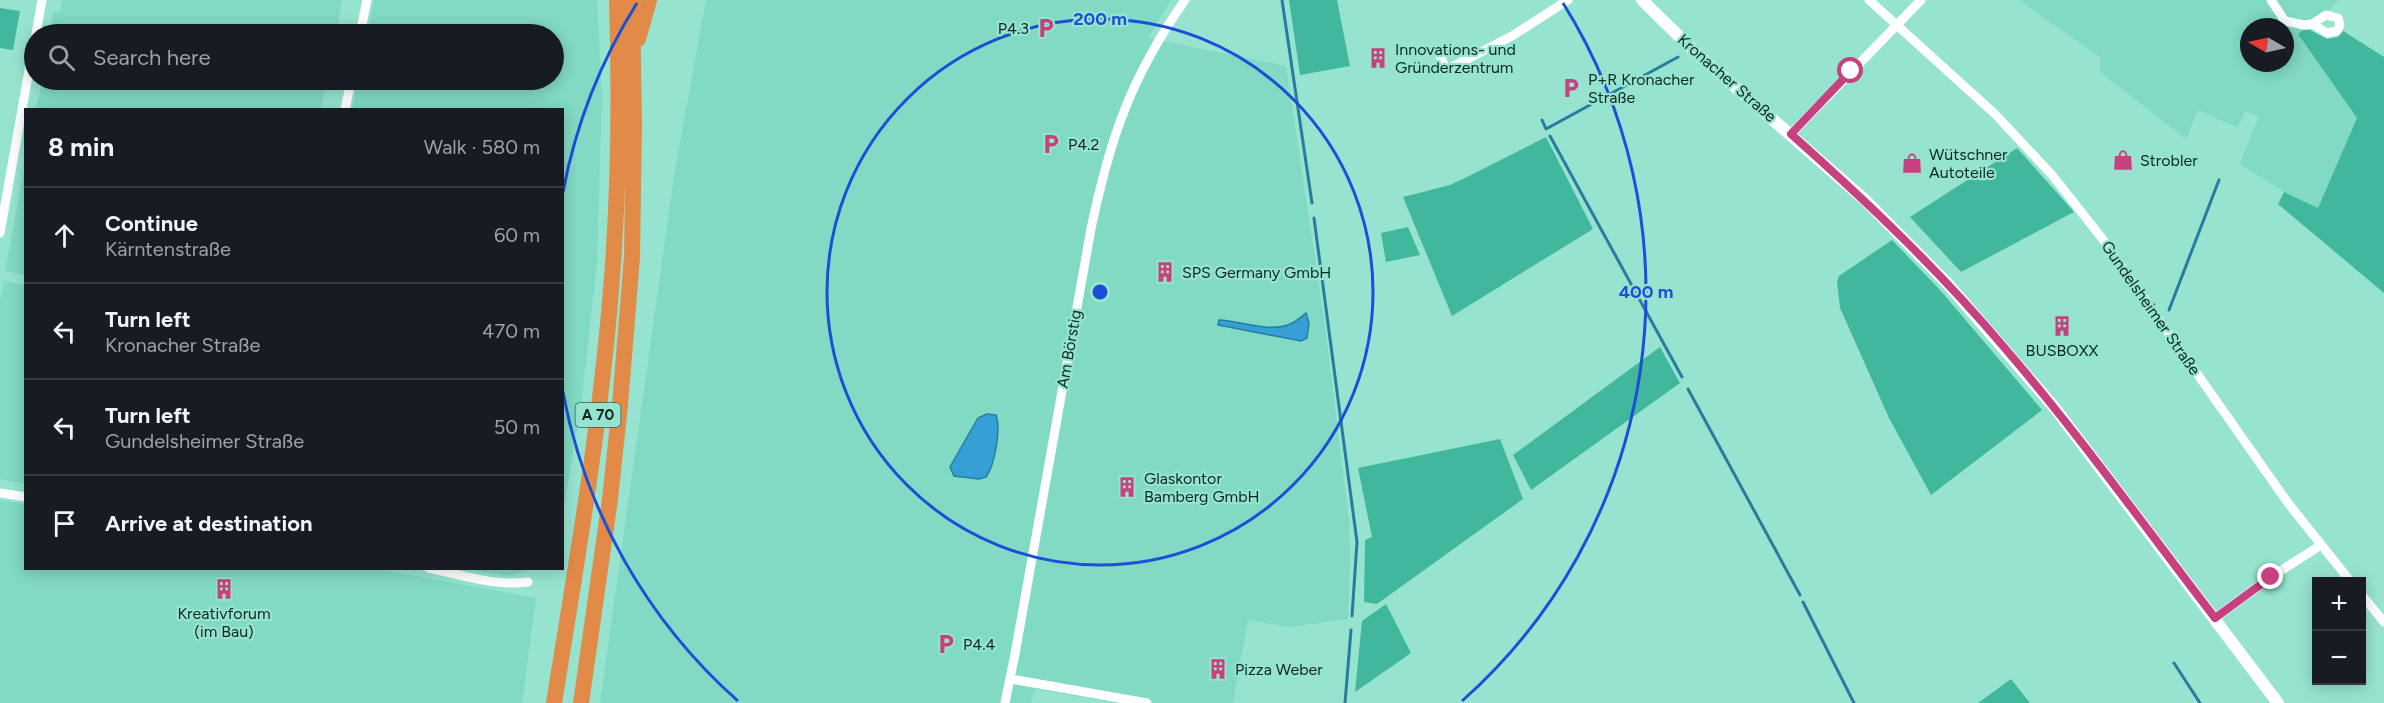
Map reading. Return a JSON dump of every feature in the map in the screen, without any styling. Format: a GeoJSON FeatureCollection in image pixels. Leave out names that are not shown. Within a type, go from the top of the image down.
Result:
{"type":"FeatureCollection","features":[{"type":"Feature","properties":{"kind":"highway","name":"A 70"},"geometry":{"type":"LineString","coordinates":[[554,703],[599,405],[611,292],[617,214],[619,125],[616,0]]}},
{"type":"Feature","properties":{"kind":"highway","name":"A 70"},"geometry":{"type":"LineString","coordinates":[[581,703],[600,582],[622,383],[632,257],[634,58],[632,0]]}},
{"type":"Feature","properties":{"kind":"highway"},"geometry":{"type":"LineString","coordinates":[[634,58],[649,0]]}},
{"type":"Feature","properties":{"kind":"street"},"geometry":{"type":"LineString","coordinates":[[38,24],[42,0]]}},
{"type":"Feature","properties":{"kind":"street"},"geometry":{"type":"LineString","coordinates":[[362,24],[367,0]]}},
{"type":"Feature","properties":{"kind":"street","name":"Am Börstig"},"geometry":{"type":"LineString","coordinates":[[1005,703],[1091,229],[1105,166],[1132,88],[1157,42],[1185,0]]}},
{"type":"Feature","properties":{"kind":"street"},"geometry":{"type":"LineString","coordinates":[[1439,53],[1446,70],[1512,36],[1568,0]]}},
{"type":"Feature","properties":{"kind":"street","name":"Kronacher Straße"},"geometry":{"type":"LineString","coordinates":[[1642,0],[1696,53],[1791,134],[1897,231],[2002,345],[2054,407],[2278,703]]}},
{"type":"Feature","properties":{"kind":"street","name":"Gundelsheimer Straße"},"geometry":{"type":"LineString","coordinates":[[1869,0],[1995,114],[2059,183],[2101,237],[2243,441],[2347,577]]}},
{"type":"Feature","properties":{"kind":"street"},"geometry":{"type":"LineString","coordinates":[[1791,134],[1921,0]]}},
{"type":"Feature","properties":{"kind":"street"},"geometry":{"type":"LineString","coordinates":[[2271,0],[2285,21],[2304,25],[2312,24]]}},
{"type":"Feature","properties":{"kind":"street"},"geometry":{"type":"LineString","coordinates":[[0,233],[25,90]]}},
{"type":"Feature","properties":{"kind":"street"},"geometry":{"type":"LineString","coordinates":[[345,108],[349,90]]}},
{"type":"Feature","properties":{"kind":"street"},"geometry":{"type":"LineString","coordinates":[[0,493],[24,497]]}},
{"type":"Feature","properties":{"kind":"street"},"geometry":{"type":"LineString","coordinates":[[2215,618],[2271,577],[2321,545]]}},
{"type":"Feature","properties":{"kind":"street"},"geometry":{"type":"LineString","coordinates":[[439,570],[505,582],[528,582]]}},
{"type":"Feature","properties":{"kind":"street"},"geometry":{"type":"LineString","coordinates":[[2366,601],[2384,622]]}},
{"type":"Feature","properties":{"kind":"street"},"geometry":{"type":"LineString","coordinates":[[1011,679],[1147,703]]}},
{"type":"Feature","properties":{"kind":"shaded area"},"geometry":{"type":"Polygon","coordinates":[[[62,0],[342,0],[338,24],[52,24],[54,11],[60,11],[62,0]]]}},
{"type":"Feature","properties":{"kind":"shaded area"},"geometry":{"type":"Polygon","coordinates":[[[374,0],[597,0],[602,94],[597,262],[581,406],[564,506],[564,108],[352,108],[356,90],[564,90],[564,24],[369,24],[374,0]]]}},
{"type":"Feature","properties":{"kind":"shaded area"},"geometry":{"type":"Polygon","coordinates":[[[706,0],[1171,0],[1148,38],[1286,66],[1324,318],[1349,521],[1348,619],[1290,627],[1248,620],[1233,703],[1116,703],[1035,689],[1031,703],[600,703],[674,176],[706,0]]]}},
{"type":"Feature","properties":{"kind":"shaded area"},"geometry":{"type":"Polygon","coordinates":[[[1289,0],[1337,0],[1350,66],[1300,75],[1289,0]]]}},
{"type":"Feature","properties":{"kind":"shaded area"},"geometry":{"type":"Polygon","coordinates":[[[2019,0],[2340,0],[2298,34],[2357,118],[2318,208],[2284,192],[2240,164],[2259,116],[2245,111],[2238,128],[2198,110],[2186,139],[2100,72],[2100,57],[2019,0]]]}},
{"type":"Feature","properties":{"kind":"shaded area"},"geometry":{"type":"Polygon","coordinates":[[[0,8],[20,11],[13,50],[0,48],[0,8]]]}},
{"type":"Feature","properties":{"kind":"shaded area"},"geometry":{"type":"Polygon","coordinates":[[[2303,30],[2310,30],[2327,39],[2338,37],[2343,31],[2384,57],[2384,293],[2278,204],[2284,192],[2318,208],[2357,118],[2298,34],[2303,30]]]}},
{"type":"Feature","properties":{"kind":"shaded area"},"geometry":{"type":"Polygon","coordinates":[[[40,90],[325,90],[321,108],[36,108],[40,90]]]}},
{"type":"Feature","properties":{"kind":"shaded area"},"geometry":{"type":"Polygon","coordinates":[[[1546,137],[1593,229],[1452,316],[1403,197],[1450,185],[1546,137]]]}},
{"type":"Feature","properties":{"kind":"shaded area"},"geometry":{"type":"Polygon","coordinates":[[[2017,148],[2074,212],[1961,272],[1910,217],[2017,148]]]}},
{"type":"Feature","properties":{"kind":"shaded area"},"geometry":{"type":"Polygon","coordinates":[[[24,170],[24,275],[5,271],[24,170]]]}},
{"type":"Feature","properties":{"kind":"shaded area"},"geometry":{"type":"Polygon","coordinates":[[[1408,227],[1420,255],[1386,262],[1381,233],[1408,227]]]}},
{"type":"Feature","properties":{"kind":"shaded area"},"geometry":{"type":"Polygon","coordinates":[[[1892,240],[1940,290],[2042,410],[1931,495],[1889,418],[1840,308],[1837,281],[1839,276],[1892,240]]]}},
{"type":"Feature","properties":{"kind":"shaded area"},"geometry":{"type":"Polygon","coordinates":[[[4,281],[24,285],[24,484],[0,479],[0,300],[4,281]]]}},
{"type":"Feature","properties":{"kind":"shaded area"},"geometry":{"type":"Polygon","coordinates":[[[1660,347],[1680,383],[1531,490],[1513,455],[1660,347]]]}},
{"type":"Feature","properties":{"kind":"shaded area"},"geometry":{"type":"Polygon","coordinates":[[[1500,439],[1523,499],[1377,604],[1364,602],[1365,540],[1372,537],[1358,468],[1500,439]]]}},
{"type":"Feature","properties":{"kind":"shaded area"},"geometry":{"type":"Polygon","coordinates":[[[0,500],[24,504],[24,570],[382,570],[536,598],[522,703],[0,703],[0,500]]]}},
{"type":"Feature","properties":{"kind":"shaded area"},"geometry":{"type":"Polygon","coordinates":[[[471,570],[527,570],[510,576],[471,570]]]}},
{"type":"Feature","properties":{"kind":"shaded area"},"geometry":{"type":"Polygon","coordinates":[[[1386,604],[1411,653],[1355,692],[1362,621],[1386,604]]]}},
{"type":"Feature","properties":{"kind":"shaded area"},"geometry":{"type":"Polygon","coordinates":[[[2011,679],[2030,703],[1978,703],[2011,679]]]}},
{"type":"Feature","properties":{"kind":"water"},"geometry":{"type":"Polygon","coordinates":[[[1306,313],[1309,323],[1307,338],[1301,341],[1218,325],[1219,320],[1264,327],[1282,326],[1294,322],[1306,313]]]}},
{"type":"Feature","properties":{"kind":"water"},"geometry":{"type":"Polygon","coordinates":[[[987,414],[996,415],[998,429],[994,456],[986,477],[979,479],[954,476],[950,467],[978,418],[987,414]]]}},
{"type":"Feature","properties":{"kind":"waterway"},"geometry":{"type":"LineString","coordinates":[[1282,0],[1312,203]]}},
{"type":"Feature","properties":{"kind":"waterway"},"geometry":{"type":"LineString","coordinates":[[1542,120],[1546,129],[1678,57]]}},
{"type":"Feature","properties":{"kind":"waterway"},"geometry":{"type":"LineString","coordinates":[[1550,136],[1682,377]]}},
{"type":"Feature","properties":{"kind":"waterway"},"geometry":{"type":"LineString","coordinates":[[2169,310],[2219,180]]}},
{"type":"Feature","properties":{"kind":"waterway"},"geometry":{"type":"LineString","coordinates":[[1314,218],[1357,542],[1352,616]]}},
{"type":"Feature","properties":{"kind":"waterway"},"geometry":{"type":"LineString","coordinates":[[1688,389],[1800,595]]}},
{"type":"Feature","properties":{"kind":"waterway"},"geometry":{"type":"LineString","coordinates":[[1803,602],[1854,703]]}},
{"type":"Feature","properties":{"kind":"waterway"},"geometry":{"type":"LineString","coordinates":[[1345,703],[1351,630]]}},
{"type":"Feature","properties":{"kind":"waterway"},"geometry":{"type":"LineString","coordinates":[[2174,663],[2200,703]]}},
{"type":"Feature","properties":{"kind":"place","name":"P4.3"},"geometry":{"type":"Point","coordinates":[1046,28]}},
{"type":"Feature","properties":{"kind":"place","name":"Innovations- und Gründerzentrum"},"geometry":{"type":"Point","coordinates":[1378,58]}},
{"type":"Feature","properties":{"kind":"place","name":"P+R Kronacher Straße"},"geometry":{"type":"Point","coordinates":[1571,88]}},
{"type":"Feature","properties":{"kind":"place","name":"P4.2"},"geometry":{"type":"Point","coordinates":[1051,144]}},
{"type":"Feature","properties":{"kind":"place","name":"Strobler"},"geometry":{"type":"Point","coordinates":[2123,160]}},
{"type":"Feature","properties":{"kind":"place","name":"Wütschner Autoteile"},"geometry":{"type":"Point","coordinates":[1912,163]}},
{"type":"Feature","properties":{"kind":"place","name":"SPS Germany GmbH"},"geometry":{"type":"Point","coordinates":[1165,272]}},
{"type":"Feature","properties":{"kind":"place","name":"BUSBOXX"},"geometry":{"type":"Point","coordinates":[2062,326]}},
{"type":"Feature","properties":{"kind":"place","name":"Glaskontor Bamberg GmbH"},"geometry":{"type":"Point","coordinates":[1127,487]}},
{"type":"Feature","properties":{"kind":"place","name":"Kreativforum (im Bau)"},"geometry":{"type":"Point","coordinates":[224,589]}},
{"type":"Feature","properties":{"kind":"place","name":"P4.4"},"geometry":{"type":"Point","coordinates":[946,644]}},
{"type":"Feature","properties":{"kind":"place","name":"Pizza Weber"},"geometry":{"type":"Point","coordinates":[1218,669]}},
{"type":"Feature","properties":{"kind":"route"},"geometry":{"type":"LineString","coordinates":[[1851,71],[1791,134],[1897,231],[2002,345],[2054,407],[2215,618],[2271,577]]}}]}
